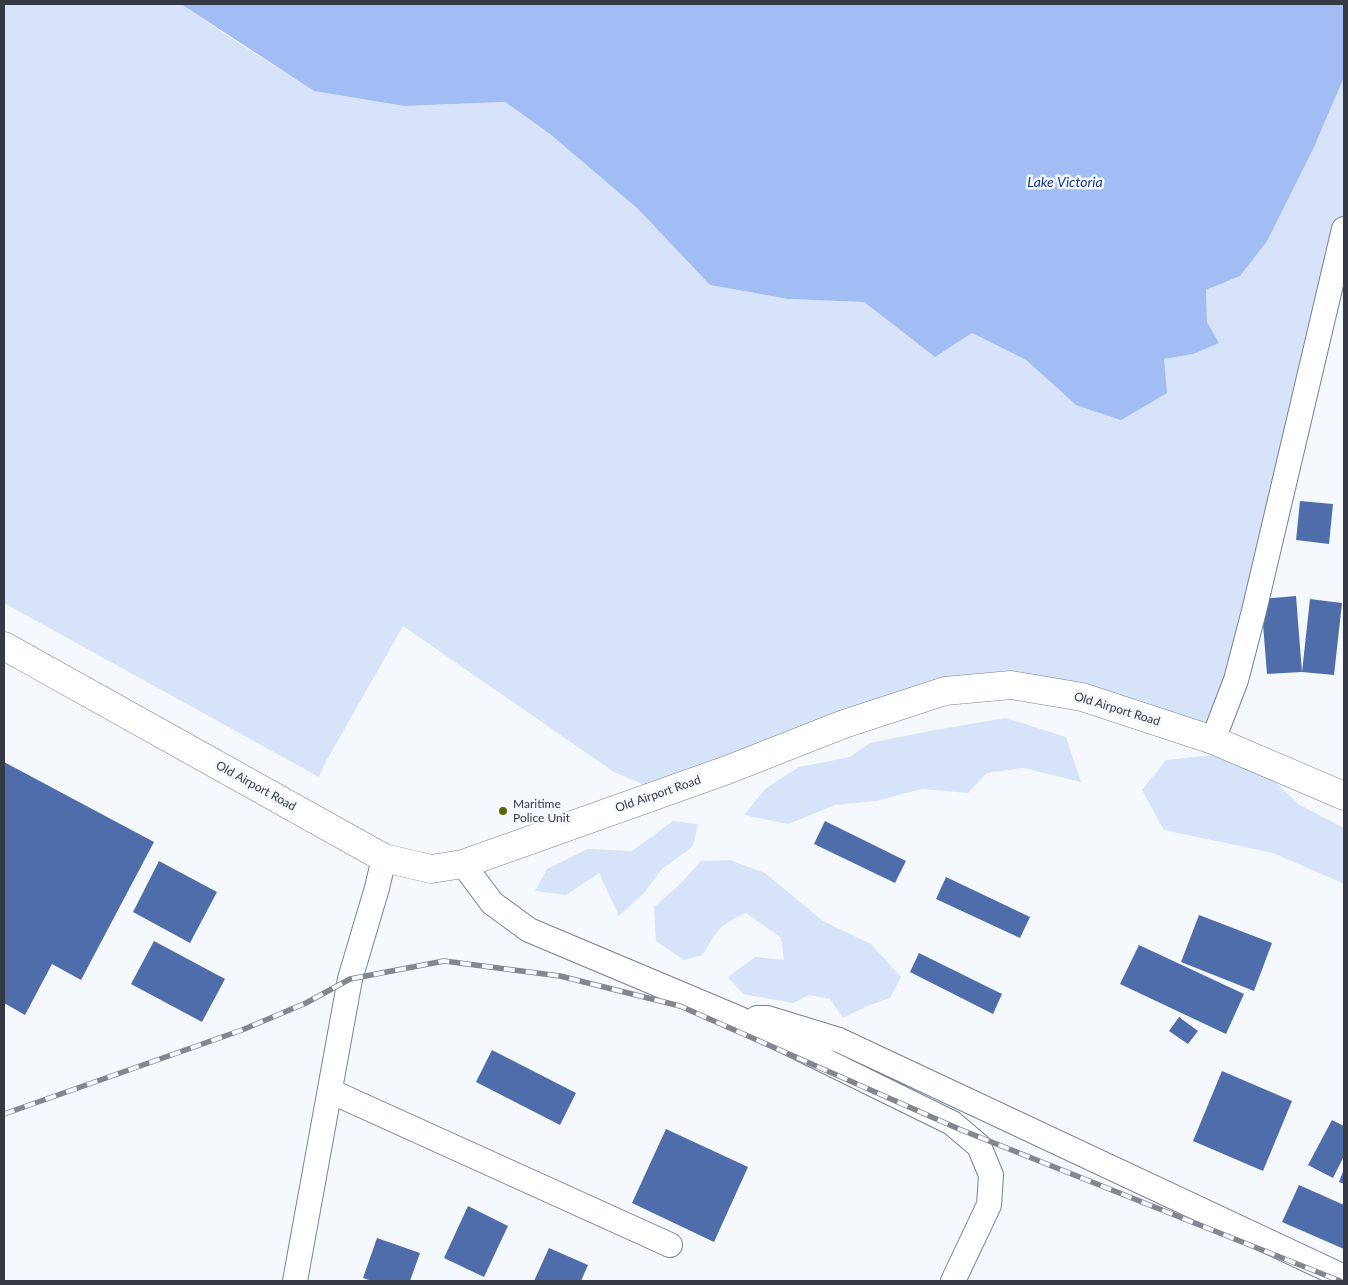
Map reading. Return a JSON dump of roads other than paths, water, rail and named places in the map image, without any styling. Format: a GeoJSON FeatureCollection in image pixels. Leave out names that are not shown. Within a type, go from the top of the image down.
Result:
{"type":"FeatureCollection","features":[{"type":"Feature","properties":{"kind":"main road","name":"Old Airport Road"},"geometry":{"type":"LineString","coordinates":[[4,646],[384,858],[431,869],[463,864],[727,770],[844,724],[945,692],[1011,685],[1082,697],[1213,740],[1344,796]]}},
{"type":"Feature","properties":{"kind":"street"},"geometry":{"type":"LineString","coordinates":[[1213,740],[1236,680],[1254,611],[1344,229]]}},
{"type":"Feature","properties":{"kind":"street"},"geometry":{"type":"LineString","coordinates":[[295,1281],[350,979],[384,858]]}},
{"type":"Feature","properties":{"kind":"street"},"geometry":{"type":"LineString","coordinates":[[463,864],[492,903],[528,930],[738,1018],[952,1123],[980,1146],[991,1175],[989,1205],[952,1281]]}},
{"type":"Feature","properties":{"kind":"street"},"geometry":{"type":"LineString","coordinates":[[738,1018],[767,1018],[839,1040],[1344,1277]]}},
{"type":"Feature","properties":{"kind":"street"},"geometry":{"type":"LineString","coordinates":[[330,1091],[670,1245]]}},
{"type":"Feature","properties":{"kind":"water","name":"Lake Victoria"},"geometry":{"type":"Polygon","coordinates":[[[181,4],[1344,4],[1344,77],[1314,147],[1267,241],[1240,276],[1206,290],[1207,322],[1219,343],[1193,354],[1164,359],[1167,393],[1121,420],[1076,405],[1026,360],[972,333],[935,357],[864,302],[788,299],[710,285],[638,209],[550,134],[505,102],[404,106],[314,91],[181,4]]]}},
{"type":"Feature","properties":{"kind":"railway"},"geometry":{"type":"LineString","coordinates":[[4,1114],[242,1030],[306,1003],[350,979],[444,961],[560,976],[680,1006],[959,1129],[1340,1281]]}},
{"type":"Feature","properties":{"kind":"place","name":"Maritime Police Unit"},"geometry":{"type":"Point","coordinates":[503,811]}}]}
